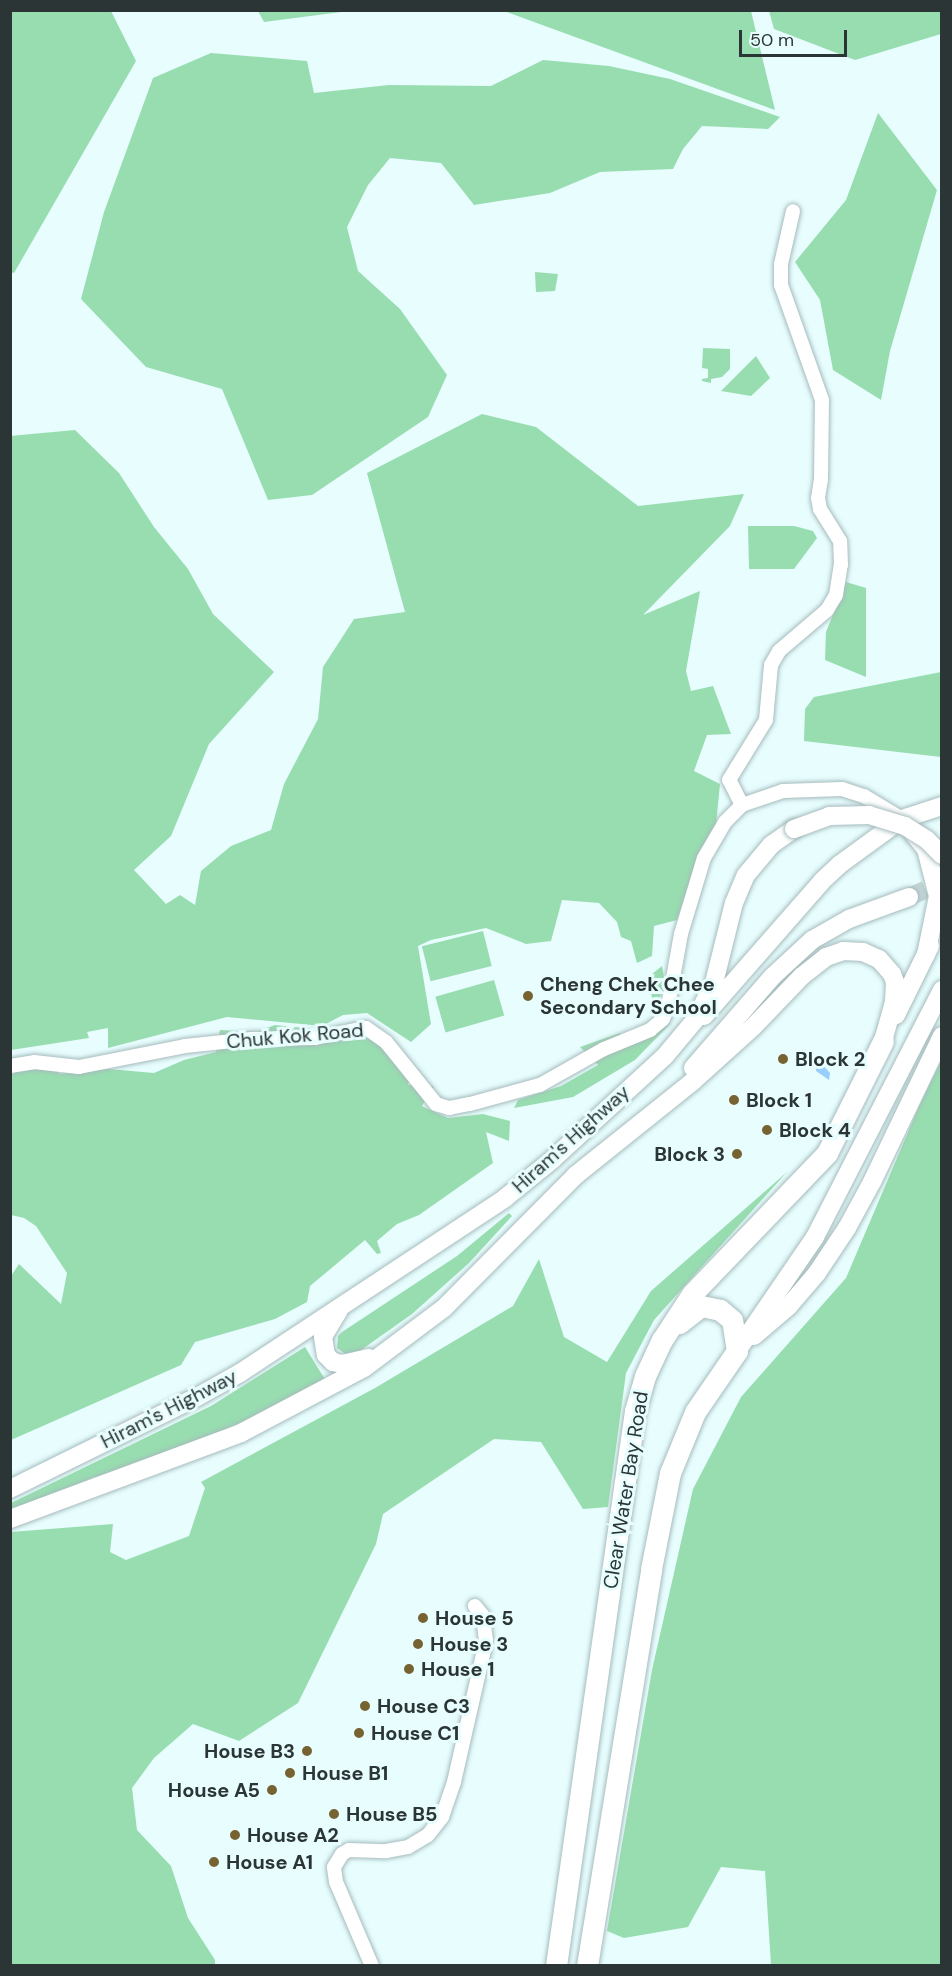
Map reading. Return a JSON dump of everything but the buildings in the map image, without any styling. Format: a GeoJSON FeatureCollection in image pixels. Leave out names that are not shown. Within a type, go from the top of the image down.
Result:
{"type":"FeatureCollection","features":[{"type":"Feature","properties":{"kind":"main road"},"geometry":{"type":"LineString","coordinates":[[665,1056],[724,996],[822,881],[855,853],[902,819],[942,806]]}},
{"type":"Feature","properties":{"kind":"main road","name":"Hiram's Highway"},"geometry":{"type":"LineString","coordinates":[[10,1489],[197,1397],[505,1198],[553,1159],[665,1056],[695,1020],[709,998],[734,903],[746,875],[771,845],[794,829],[829,816],[869,815],[911,830],[942,855]]}},
{"type":"Feature","properties":{"kind":"main road"},"geometry":{"type":"LineString","coordinates":[[902,819],[926,849],[938,896],[926,956]]}},
{"type":"Feature","properties":{"kind":"main road"},"geometry":{"type":"LineString","coordinates":[[623,1136],[686,1076],[798,951],[828,929],[909,897]]}},
{"type":"Feature","properties":{"kind":"main road","name":"Clear Water Bay Road"},"geometry":{"type":"LineString","coordinates":[[556,1965],[635,1410],[645,1376],[662,1340],[692,1294],[826,1153],[942,924]]}},
{"type":"Feature","properties":{"kind":"main road","name":"Hiram's Highway"},"geometry":{"type":"LineString","coordinates":[[10,1519],[241,1433],[334,1386],[402,1342],[471,1284],[561,1190],[623,1136],[699,1077],[810,968],[833,954],[863,952],[879,959],[892,974],[895,982],[894,1002],[883,1041]]}},
{"type":"Feature","properties":{"kind":"main road","name":"Clear Water Bay Road"},"geometry":{"type":"LineString","coordinates":[[587,1965],[651,1569],[670,1473],[695,1412],[815,1237],[942,990]]}},
{"type":"Feature","properties":{"kind":"main road"},"geometry":{"type":"LineString","coordinates":[[737,1351],[788,1307],[833,1250],[872,1182],[942,1036]]}},
{"type":"Feature","properties":{"kind":"main road"},"geometry":{"type":"LineString","coordinates":[[346,1302],[333,1317],[323,1337],[323,1347],[333,1362],[342,1364],[363,1360],[402,1342]]}},
{"type":"Feature","properties":{"kind":"main road"},"geometry":{"type":"LineString","coordinates":[[662,1340],[689,1314],[701,1306],[712,1307],[727,1314],[732,1320],[737,1351]]}},
{"type":"Feature","properties":{"kind":"street"},"geometry":{"type":"LineString","coordinates":[[742,805],[729,780],[766,720],[771,665],[779,651],[827,610],[836,595],[841,554],[835,531],[820,509],[818,498],[821,480],[822,400],[781,285],[781,264],[793,211]]}},
{"type":"Feature","properties":{"kind":"street","name":"Chuk Kok Road"},"geometry":{"type":"LineString","coordinates":[[10,1066],[34,1062],[79,1067],[185,1046],[252,1039],[315,1038],[366,1028],[386,1042],[436,1104],[449,1108],[540,1085],[604,1049],[650,1030],[663,1019],[668,1006],[681,934],[704,858],[725,822],[742,805],[783,791],[842,789],[864,796],[902,819]]}},
{"type":"Feature","properties":{"kind":"street"},"geometry":{"type":"LineString","coordinates":[[372,1965],[336,1882],[334,1867],[342,1854],[349,1850],[386,1851],[408,1847],[428,1835],[442,1817],[454,1782],[486,1641],[487,1628],[483,1616],[475,1606]]}},
{"type":"Feature","properties":{"kind":"green space"},"geometry":{"type":"Polygon","coordinates":[[[11,10],[111,11],[136,61],[14,273],[10,272],[11,10]]]}},
{"type":"Feature","properties":{"kind":"green space"},"geometry":{"type":"Polygon","coordinates":[[[258,11],[349,11],[264,22],[258,11]]]}},
{"type":"Feature","properties":{"kind":"green space"},"geometry":{"type":"Polygon","coordinates":[[[504,11],[751,11],[775,110],[504,11]]]}},
{"type":"Feature","properties":{"kind":"green space"},"geometry":{"type":"Polygon","coordinates":[[[769,11],[941,11],[941,34],[855,60],[774,29],[769,11]]]}},
{"type":"Feature","properties":{"kind":"green space"},"geometry":{"type":"Polygon","coordinates":[[[211,53],[307,61],[314,93],[389,85],[491,86],[543,60],[609,66],[670,79],[780,117],[768,129],[702,126],[683,149],[673,169],[600,172],[550,193],[474,205],[441,163],[390,158],[368,185],[347,227],[358,271],[400,309],[447,375],[428,417],[312,495],[268,500],[222,389],[146,367],[81,299],[104,212],[153,78],[211,53]]]}},
{"type":"Feature","properties":{"kind":"green space"},"geometry":{"type":"Polygon","coordinates":[[[878,113],[937,190],[890,351],[881,400],[833,370],[820,300],[795,262],[846,200],[878,113]]]}},
{"type":"Feature","properties":{"kind":"green space"},"geometry":{"type":"Polygon","coordinates":[[[535,272],[558,274],[555,291],[536,292],[535,272]]]}},
{"type":"Feature","properties":{"kind":"green space"},"geometry":{"type":"Polygon","coordinates":[[[703,348],[730,349],[730,369],[722,377],[711,379],[711,383],[702,381],[708,378],[708,369],[702,368],[703,348]]]}},
{"type":"Feature","properties":{"kind":"green space"},"geometry":{"type":"Polygon","coordinates":[[[756,356],[770,378],[751,396],[721,391],[756,356]]]}},
{"type":"Feature","properties":{"kind":"green space"},"geometry":{"type":"Polygon","coordinates":[[[482,414],[536,427],[638,506],[744,494],[730,526],[643,615],[700,591],[686,671],[691,691],[713,686],[731,734],[707,735],[694,771],[720,784],[716,825],[700,852],[677,920],[654,926],[652,956],[637,963],[631,941],[621,937],[617,922],[599,903],[562,900],[551,941],[526,944],[486,928],[431,940],[418,946],[431,1024],[411,1042],[367,1013],[343,1015],[322,1026],[227,1017],[108,1048],[108,1028],[87,1032],[89,1038],[11,1050],[10,436],[75,430],[119,473],[154,527],[188,569],[213,614],[274,672],[209,744],[171,836],[134,870],[166,904],[180,895],[195,905],[201,871],[231,846],[271,830],[284,784],[318,719],[323,667],[354,619],[405,612],[367,473],[482,414]]]}},
{"type":"Feature","properties":{"kind":"green space"},"geometry":{"type":"Polygon","coordinates":[[[748,526],[794,526],[813,531],[817,538],[794,569],[749,569],[748,526]]]}},
{"type":"Feature","properties":{"kind":"green space"},"geometry":{"type":"Polygon","coordinates":[[[846,582],[866,588],[866,677],[825,660],[826,632],[846,582]]]}},
{"type":"Feature","properties":{"kind":"green space"},"geometry":{"type":"Polygon","coordinates":[[[941,672],[941,757],[804,741],[805,709],[814,697],[941,672]]]}},
{"type":"Feature","properties":{"kind":"green space"},"geometry":{"type":"Polygon","coordinates":[[[483,931],[492,966],[431,981],[422,946],[483,931]]]}},
{"type":"Feature","properties":{"kind":"green space"},"geometry":{"type":"Polygon","coordinates":[[[662,966],[666,987],[654,1005],[647,978],[662,966]]]}},
{"type":"Feature","properties":{"kind":"green space"},"geometry":{"type":"Polygon","coordinates":[[[494,980],[504,1016],[446,1032],[435,997],[494,980]]]}},
{"type":"Feature","properties":{"kind":"green space"},"geometry":{"type":"Polygon","coordinates":[[[671,1020],[669,1025],[635,1060],[573,1097],[514,1108],[518,1100],[561,1086],[598,1065],[580,1047],[620,1033],[622,1046],[652,1034],[671,1020]]]}},
{"type":"Feature","properties":{"kind":"green space"},"geometry":{"type":"Polygon","coordinates":[[[275,1025],[313,1029],[316,1035],[388,1035],[412,1064],[408,1085],[434,1086],[422,1106],[448,1118],[483,1114],[510,1121],[509,1141],[486,1132],[493,1163],[419,1215],[397,1224],[377,1241],[381,1253],[377,1254],[365,1240],[310,1286],[307,1302],[275,1319],[195,1342],[181,1365],[11,1440],[11,1276],[19,1264],[61,1304],[67,1273],[36,1226],[24,1218],[11,1215],[10,1076],[38,1056],[60,1074],[109,1069],[154,1073],[184,1060],[216,1052],[220,1030],[256,1032],[275,1025]]]}},
{"type":"Feature","properties":{"kind":"green space"},"geometry":{"type":"Polygon","coordinates":[[[941,1061],[941,1965],[771,1965],[765,1871],[721,1867],[688,1927],[624,1938],[607,1931],[652,1670],[693,1489],[741,1397],[846,1278],[920,1104],[941,1061]]]}},
{"type":"Feature","properties":{"kind":"green space"},"geometry":{"type":"Polygon","coordinates":[[[787,1172],[654,1320],[626,1373],[608,1507],[583,1509],[541,1442],[494,1439],[383,1514],[376,1544],[298,1703],[239,1741],[193,1724],[154,1758],[132,1788],[137,1830],[171,1866],[188,1918],[215,1960],[215,1965],[11,1965],[11,1532],[113,1524],[110,1552],[126,1560],[189,1536],[205,1488],[201,1482],[375,1388],[513,1306],[539,1259],[564,1337],[607,1362],[651,1291],[787,1172]]]}},
{"type":"Feature","properties":{"kind":"green space"},"geometry":{"type":"Polygon","coordinates":[[[509,1213],[512,1216],[469,1263],[412,1314],[354,1355],[347,1355],[337,1348],[338,1336],[342,1332],[457,1256],[509,1213]]]}},
{"type":"Feature","properties":{"kind":"green space"},"geometry":{"type":"Polygon","coordinates":[[[305,1347],[326,1381],[207,1439],[92,1478],[11,1510],[11,1503],[211,1406],[305,1347]]]}},
{"type":"Feature","properties":{"kind":"water"},"geometry":{"type":"Polygon","coordinates":[[[822,1064],[830,1073],[829,1080],[816,1071],[816,1065],[822,1064]]]}},
{"type":"Feature","properties":{"kind":"tunnel"},"geometry":{"type":"LineString","coordinates":[[909,897],[942,882]]}},
{"type":"Feature","properties":{"kind":"place","name":"Cheng Chek Chee Secondary School"},"geometry":{"type":"Point","coordinates":[528,996]}},
{"type":"Feature","properties":{"kind":"place","name":"Block 2"},"geometry":{"type":"Point","coordinates":[783,1059]}},
{"type":"Feature","properties":{"kind":"place","name":"Block 1"},"geometry":{"type":"Point","coordinates":[734,1100]}},
{"type":"Feature","properties":{"kind":"place","name":"Block 4"},"geometry":{"type":"Point","coordinates":[767,1130]}},
{"type":"Feature","properties":{"kind":"place","name":"Block 3"},"geometry":{"type":"Point","coordinates":[737,1154]}},
{"type":"Feature","properties":{"kind":"place","name":"House 5"},"geometry":{"type":"Point","coordinates":[423,1618]}},
{"type":"Feature","properties":{"kind":"place","name":"House 3"},"geometry":{"type":"Point","coordinates":[418,1644]}},
{"type":"Feature","properties":{"kind":"place","name":"House 1"},"geometry":{"type":"Point","coordinates":[409,1669]}},
{"type":"Feature","properties":{"kind":"place","name":"House C3"},"geometry":{"type":"Point","coordinates":[365,1706]}},
{"type":"Feature","properties":{"kind":"place","name":"House C1"},"geometry":{"type":"Point","coordinates":[359,1733]}},
{"type":"Feature","properties":{"kind":"place","name":"House B3"},"geometry":{"type":"Point","coordinates":[307,1751]}},
{"type":"Feature","properties":{"kind":"place","name":"House B1"},"geometry":{"type":"Point","coordinates":[290,1773]}},
{"type":"Feature","properties":{"kind":"place","name":"House A5"},"geometry":{"type":"Point","coordinates":[272,1790]}},
{"type":"Feature","properties":{"kind":"place","name":"House B5"},"geometry":{"type":"Point","coordinates":[334,1814]}},
{"type":"Feature","properties":{"kind":"place","name":"House A2"},"geometry":{"type":"Point","coordinates":[235,1835]}},
{"type":"Feature","properties":{"kind":"place","name":"House A1"},"geometry":{"type":"Point","coordinates":[214,1862]}}]}
